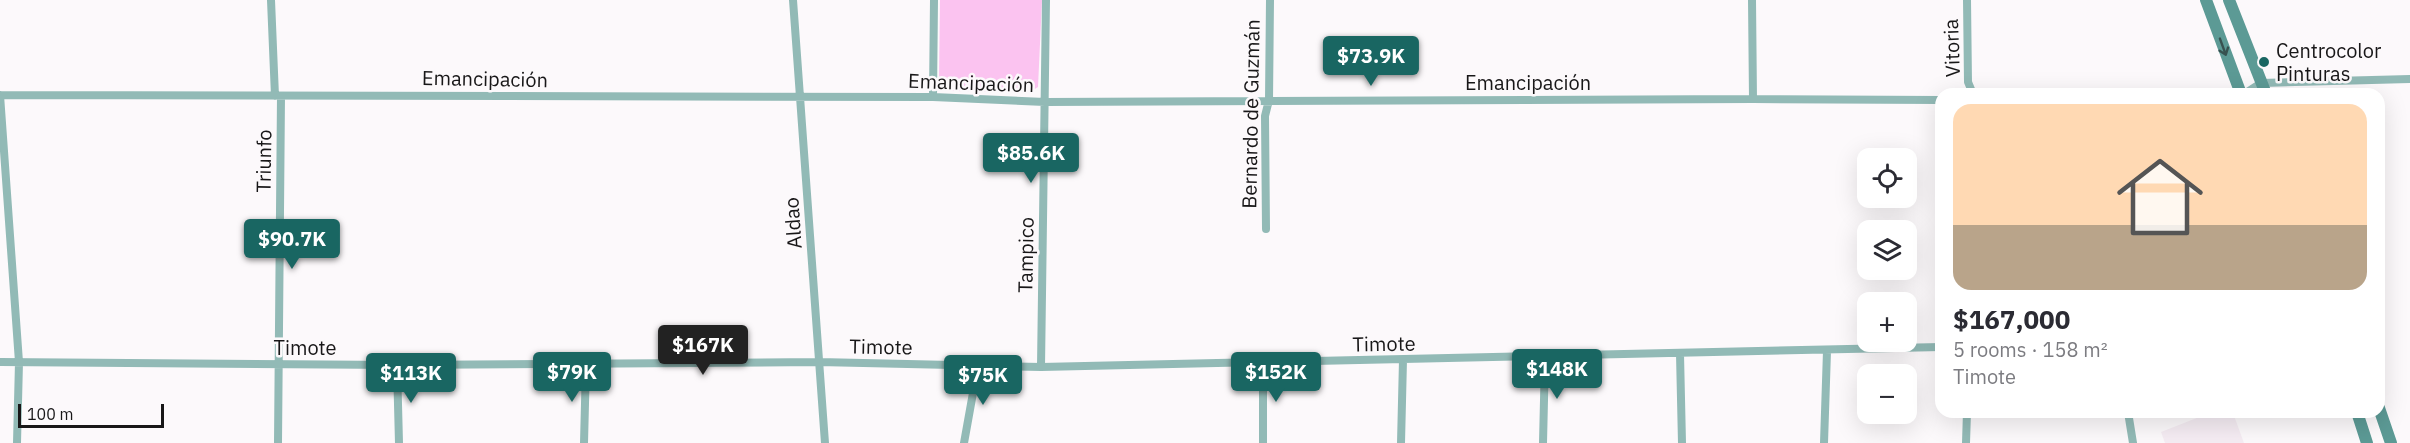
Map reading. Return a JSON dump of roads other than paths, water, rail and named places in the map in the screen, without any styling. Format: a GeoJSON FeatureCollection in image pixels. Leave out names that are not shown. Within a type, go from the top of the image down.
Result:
{"type":"FeatureCollection","features":[{"type":"Feature","properties":{"kind":"main road"},"geometry":{"type":"LineString","coordinates":[[2206,0],[2240,88]]}},
{"type":"Feature","properties":{"kind":"main road"},"geometry":{"type":"LineString","coordinates":[[2229,0],[2264,88]]}},
{"type":"Feature","properties":{"kind":"main road"},"geometry":{"type":"LineString","coordinates":[[2359,418],[2367,443]]}},
{"type":"Feature","properties":{"kind":"main road"},"geometry":{"type":"LineString","coordinates":[[2382,418],[2391,443]]}},
{"type":"Feature","properties":{"kind":"street","name":"Triunfo"},"geometry":{"type":"LineString","coordinates":[[271,0],[278,96],[278,443]]}},
{"type":"Feature","properties":{"kind":"street","name":"Aldao"},"geometry":{"type":"LineString","coordinates":[[793,0],[825,443]]}},
{"type":"Feature","properties":{"kind":"street"},"geometry":{"type":"LineString","coordinates":[[933,97],[934,0]]}},
{"type":"Feature","properties":{"kind":"street","name":"Tampico"},"geometry":{"type":"LineString","coordinates":[[1041,367],[1046,0]]}},
{"type":"Feature","properties":{"kind":"street","name":"Bernardo de Guzmán"},"geometry":{"type":"LineString","coordinates":[[1266,229],[1264,116],[1269,100],[1270,0]]}},
{"type":"Feature","properties":{"kind":"street"},"geometry":{"type":"LineString","coordinates":[[1752,0],[1753,99]]}},
{"type":"Feature","properties":{"kind":"street","name":"Vitoria"},"geometry":{"type":"LineString","coordinates":[[1967,0],[1968,82],[1970,88]]}},
{"type":"Feature","properties":{"kind":"street"},"geometry":{"type":"LineString","coordinates":[[2279,88],[2410,79]]}},
{"type":"Feature","properties":{"kind":"street","name":"Emancipación"},"geometry":{"type":"LineString","coordinates":[[0,95],[412,94],[933,97],[1045,102],[1935,100]]}},
{"type":"Feature","properties":{"kind":"street"},"geometry":{"type":"LineString","coordinates":[[0,95],[19,362],[17,443]]}},
{"type":"Feature","properties":{"kind":"street","name":"Timote"},"geometry":{"type":"LineString","coordinates":[[0,362],[278,365],[819,362],[1041,367],[1935,347]]}},
{"type":"Feature","properties":{"kind":"street"},"geometry":{"type":"LineString","coordinates":[[1824,443],[1827,351]]}},
{"type":"Feature","properties":{"kind":"street"},"geometry":{"type":"LineString","coordinates":[[1680,354],[1682,443]]}},
{"type":"Feature","properties":{"kind":"street"},"geometry":{"type":"LineString","coordinates":[[1543,443],[1545,357]]}},
{"type":"Feature","properties":{"kind":"street"},"geometry":{"type":"LineString","coordinates":[[1401,443],[1403,360]]}},
{"type":"Feature","properties":{"kind":"street"},"geometry":{"type":"LineString","coordinates":[[1263,363],[1263,443]]}},
{"type":"Feature","properties":{"kind":"street"},"geometry":{"type":"LineString","coordinates":[[584,443],[586,364]]}},
{"type":"Feature","properties":{"kind":"street"},"geometry":{"type":"LineString","coordinates":[[398,365],[399,443]]}},
{"type":"Feature","properties":{"kind":"street"},"geometry":{"type":"LineString","coordinates":[[964,443],[978,365]]}},
{"type":"Feature","properties":{"kind":"street"},"geometry":{"type":"LineString","coordinates":[[1966,443],[1967,418]]}},
{"type":"Feature","properties":{"kind":"street"},"geometry":{"type":"LineString","coordinates":[[2129,418],[2133,443]]}},
{"type":"Feature","properties":{"kind":"place","name":"Centrocolor Pinturas"},"geometry":{"type":"Point","coordinates":[2264,62]}}]}
